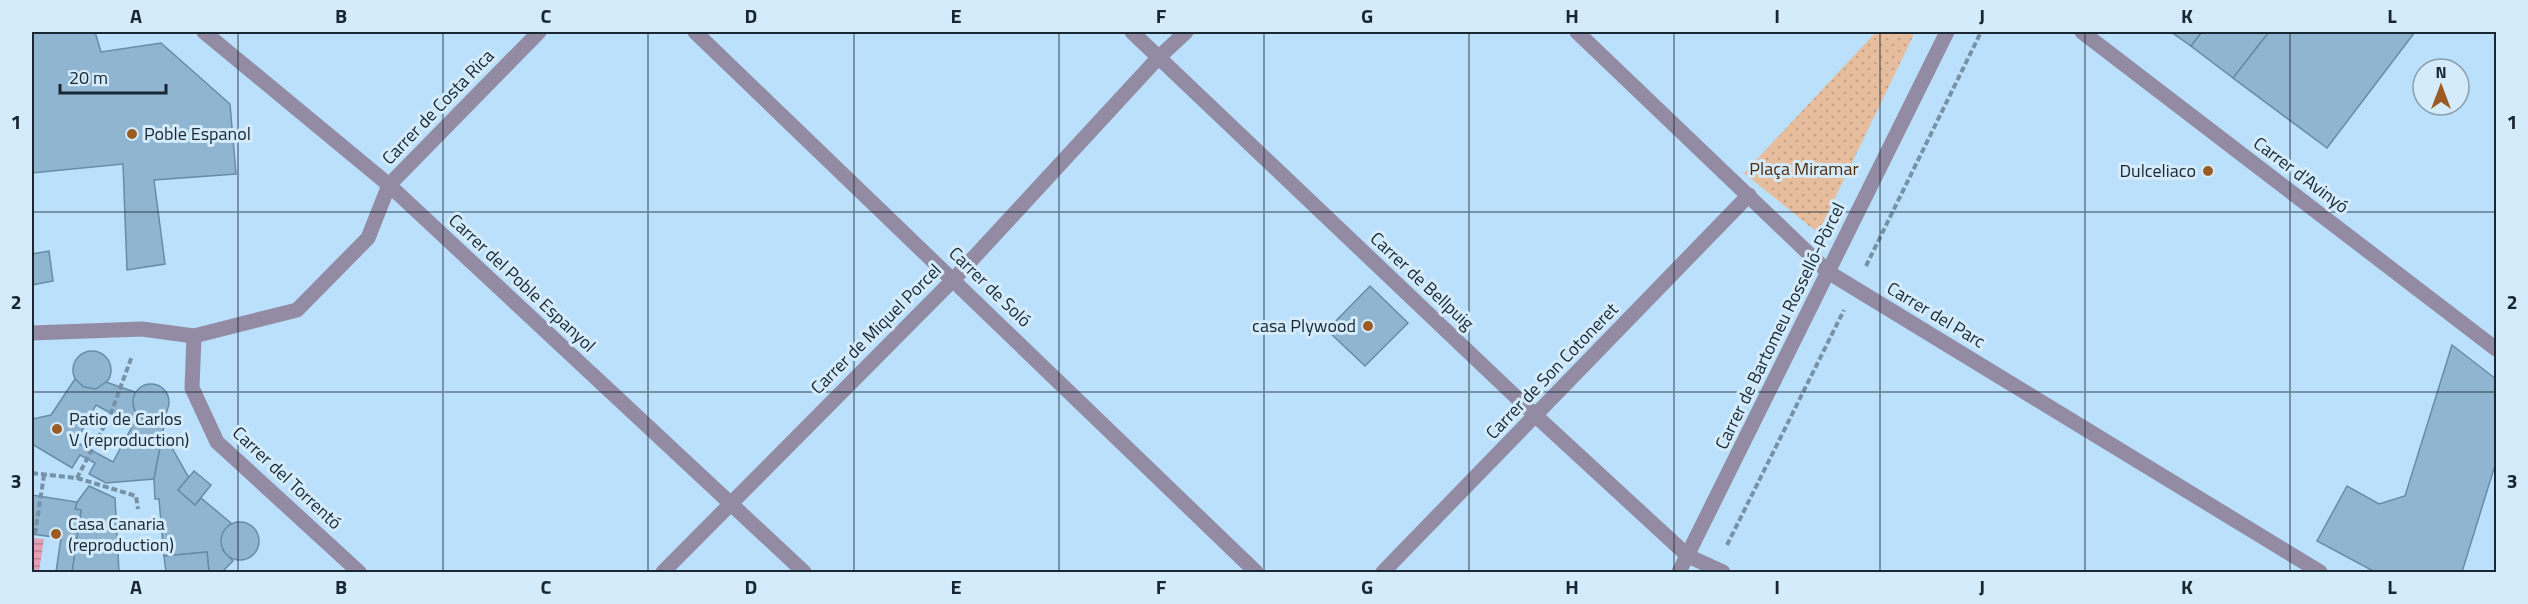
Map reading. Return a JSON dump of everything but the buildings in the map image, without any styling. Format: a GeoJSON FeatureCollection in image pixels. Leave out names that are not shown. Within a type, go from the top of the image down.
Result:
{"type":"FeatureCollection","features":[{"type":"Feature","properties":{"kind":"street","name":"Carrer del Poble Espanyol"},"geometry":{"type":"LineString","coordinates":[[204,32],[389,185],[804,573]]}},
{"type":"Feature","properties":{"kind":"street","name":"Carrer de Costa Rica"},"geometry":{"type":"LineString","coordinates":[[389,185],[539,32]]}},
{"type":"Feature","properties":{"kind":"street","name":"Carrer de Soló"},"geometry":{"type":"LineString","coordinates":[[695,32],[954,279],[1256,573]]}},
{"type":"Feature","properties":{"kind":"street","name":"Carrer de Bellpuig"},"geometry":{"type":"LineString","coordinates":[[1132,32],[1536,416],[1688,556],[1723,573]]}},
{"type":"Feature","properties":{"kind":"street","name":"Carrer de Miquel Porcel"},"geometry":{"type":"LineString","coordinates":[[663,573],[730,502],[954,279],[1158,58],[1186,32]]}},
{"type":"Feature","properties":{"kind":"street","name":"Carrer del Parc"},"geometry":{"type":"LineString","coordinates":[[1577,32],[1828,272],[2320,573]]}},
{"type":"Feature","properties":{"kind":"street","name":"Carrer de Bartomeu Rosselló-Pòrcel"},"geometry":{"type":"LineString","coordinates":[[1679,573],[1947,32]]}},
{"type":"Feature","properties":{"kind":"street","name":"Carrer d'Avinyó"},"geometry":{"type":"LineString","coordinates":[[2082,32],[2496,349]]}},
{"type":"Feature","properties":{"kind":"street"},"geometry":{"type":"LineString","coordinates":[[32,333],[142,329],[194,336],[297,310],[368,238],[389,185]]}},
{"type":"Feature","properties":{"kind":"street","name":"Carrer de Son Cotoneret"},"geometry":{"type":"LineString","coordinates":[[1383,573],[1749,195]]}},
{"type":"Feature","properties":{"kind":"street","name":"Carrer del Torrentó"},"geometry":{"type":"LineString","coordinates":[[194,336],[192,388],[217,442],[359,573]]}},
{"type":"Feature","properties":{"kind":"path"},"geometry":{"type":"LineString","coordinates":[[77,478],[111,413],[132,356]]}},
{"type":"Feature","properties":{"kind":"path"},"geometry":{"type":"LineString","coordinates":[[32,473],[77,478],[136,496],[138,509]]}},
{"type":"Feature","properties":{"kind":"path"},"geometry":{"type":"LineString","coordinates":[[35,534],[44,475]]}},
{"type":"Feature","properties":{"kind":"green space","name":"Plaça Miramar"},"geometry":{"type":"Polygon","coordinates":[[[1876,32],[1915,32],[1818,233],[1744,173],[1876,32]]]}},
{"type":"Feature","properties":{"kind":"shaded area"},"geometry":{"type":"Polygon","coordinates":[[[32,538],[44,539],[39,572],[32,572],[32,538]]]}},
{"type":"Feature","properties":{"kind":"place","name":"Poble Espanol"},"geometry":{"type":"Point","coordinates":[132,134]}},
{"type":"Feature","properties":{"kind":"place","name":"Dulceliaco"},"geometry":{"type":"Point","coordinates":[2208,171]}},
{"type":"Feature","properties":{"kind":"place","name":"casa Plywood"},"geometry":{"type":"Point","coordinates":[1368,326]}},
{"type":"Feature","properties":{"kind":"place","name":"Patio de Carlos V (reproduction)"},"geometry":{"type":"Point","coordinates":[57,429]}},
{"type":"Feature","properties":{"kind":"place","name":"Casa Canaria (reproduction)"},"geometry":{"type":"Point","coordinates":[56,534]}}]}
